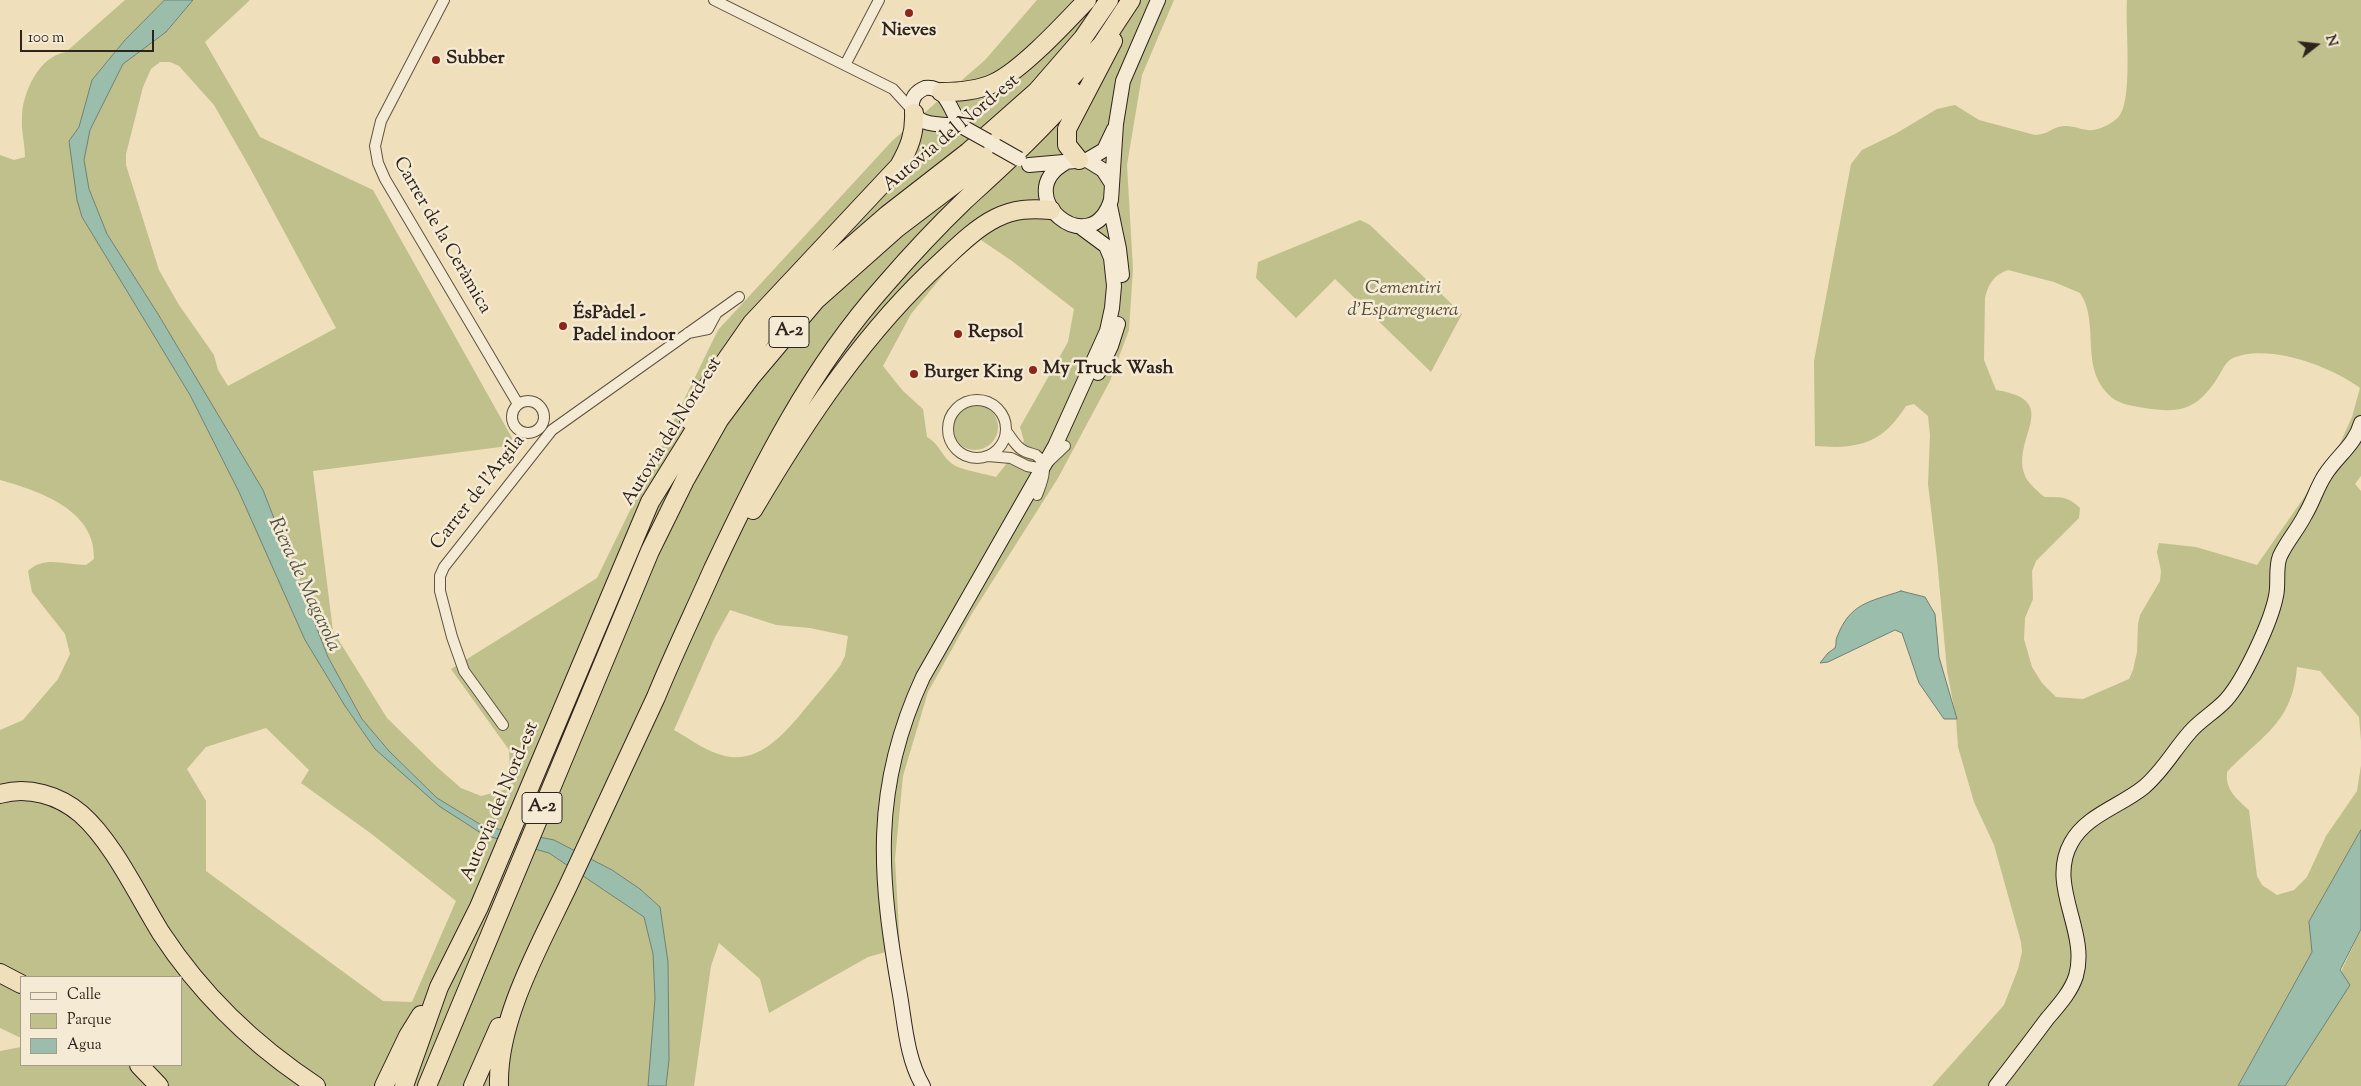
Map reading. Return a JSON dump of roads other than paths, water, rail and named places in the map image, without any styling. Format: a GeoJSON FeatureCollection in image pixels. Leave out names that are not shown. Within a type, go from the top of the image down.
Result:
{"type":"FeatureCollection","features":[{"type":"Feature","properties":{"kind":"highway"},"geometry":{"type":"LineString","coordinates":[[944,98],[1003,79],[1043,44],[1087,0]]}},
{"type":"Feature","properties":{"kind":"highway","name":"Autovia del Nord-est"},"geometry":{"type":"LineString","coordinates":[[404,1086],[439,988],[479,908],[650,502],[722,388],[760,338],[811,281],[887,215],[968,152],[1037,91],[1083,38],[1109,0]]}},
{"type":"Feature","properties":{"kind":"highway","name":"Autovia del Nord-est"},"geometry":{"type":"LineString","coordinates":[[427,1086],[585,704],[674,502],[720,420],[751,377],[816,300],[897,228],[980,164],[1047,104],[1102,44],[1117,24],[1131,0]]}},
{"type":"Feature","properties":{"kind":"highway"},"geometry":{"type":"LineString","coordinates":[[1077,161],[1067,145],[1067,129],[1112,45],[1117,24]]}},
{"type":"Feature","properties":{"kind":"highway"},"geometry":{"type":"LineString","coordinates":[[499,1086],[498,1071],[503,1042],[524,980],[656,697],[676,648],[740,512],[777,440],[817,374],[850,327],[884,286],[962,203],[1056,113],[1081,83],[1102,44]]}},
{"type":"Feature","properties":{"kind":"highway"},"geometry":{"type":"LineString","coordinates":[[650,502],[656,485],[701,396],[752,323],[900,166],[914,131],[913,112]]}},
{"type":"Feature","properties":{"kind":"highway"},"geometry":{"type":"LineString","coordinates":[[656,697],[671,672],[707,596],[786,453],[848,366],[891,313],[927,274],[972,234],[996,218],[1016,210],[1029,208],[1051,210]]}},
{"type":"Feature","properties":{"kind":"highway"},"geometry":{"type":"LineString","coordinates":[[0,794],[27,791],[45,794],[65,802],[82,814],[106,842],[162,934],[187,968],[234,1023],[271,1054],[316,1086]]}},
{"type":"Feature","properties":{"kind":"highway"},"geometry":{"type":"LineString","coordinates":[[0,973],[20,983]]}},
{"type":"Feature","properties":{"kind":"highway"},"geometry":{"type":"LineString","coordinates":[[473,1086],[514,993],[524,980]]}},
{"type":"Feature","properties":{"kind":"highway"},"geometry":{"type":"LineString","coordinates":[[384,1086],[408,1036],[439,988]]}},
{"type":"Feature","properties":{"kind":"highway"},"geometry":{"type":"LineString","coordinates":[[396,1086],[421,1037]]}},
{"type":"Feature","properties":{"kind":"highway"},"geometry":{"type":"LineString","coordinates":[[140,1066],[159,1086]]}},
{"type":"Feature","properties":{"kind":"main road"},"geometry":{"type":"LineString","coordinates":[[923,1086],[910,1056],[896,971],[883,866],[884,815],[892,762],[911,703],[935,652],[1034,492],[1060,446],[1111,346],[1117,328],[1122,281],[1119,249],[1110,206],[1116,124],[1123,81],[1158,0]]}},
{"type":"Feature","properties":{"kind":"main road"},"geometry":{"type":"LineString","coordinates":[[961,126],[944,98],[929,88],[919,91],[913,99],[913,112],[922,121],[961,126],[1024,162],[1046,191],[1051,210],[1066,223],[1079,226],[1097,238],[1109,252],[1113,270],[1112,308],[1106,331],[1060,446],[1044,466],[1034,492]]}},
{"type":"Feature","properties":{"kind":"main road"},"geometry":{"type":"LineString","coordinates":[[933,123],[943,117],[944,98]]}},
{"type":"Feature","properties":{"kind":"main road"},"geometry":{"type":"LineString","coordinates":[[1046,191],[1050,177],[1059,167],[1104,150],[1116,124]]}},
{"type":"Feature","properties":{"kind":"main road"},"geometry":{"type":"LineString","coordinates":[[1024,162],[1077,161],[1104,170],[1112,185]]}},
{"type":"Feature","properties":{"kind":"main road"},"geometry":{"type":"LineString","coordinates":[[1079,226],[1094,223],[1101,218],[1110,206]]}},
{"type":"Feature","properties":{"kind":"main road"},"geometry":{"type":"LineString","coordinates":[[1996,1086],[2067,994],[2076,976],[2079,950],[2067,900],[2064,869],[2071,843],[2087,824],[2135,794],[2151,781],[2167,764],[2191,730],[2224,702],[2234,689],[2262,635],[2276,598],[2278,566],[2281,554],[2311,504],[2325,474],[2354,440],[2361,423]]}},
{"type":"Feature","properties":{"kind":"street","name":"Carrer de la Ceràmica"},"geometry":{"type":"LineString","coordinates":[[444,0],[381,121],[374,146],[378,163],[385,179],[518,404]]}},
{"type":"Feature","properties":{"kind":"street"},"geometry":{"type":"LineString","coordinates":[[714,0],[893,89],[919,91]]}},
{"type":"Feature","properties":{"kind":"street"},"geometry":{"type":"LineString","coordinates":[[845,65],[879,0]]}},
{"type":"Feature","properties":{"kind":"street"},"geometry":{"type":"LineString","coordinates":[[893,89],[913,112]]}},
{"type":"Feature","properties":{"kind":"street","name":"Carrer de l'Argila"},"geometry":{"type":"LineString","coordinates":[[503,725],[464,671],[452,637],[440,590],[440,576],[458,547],[546,436],[561,423],[739,296]]}},
{"type":"Feature","properties":{"kind":"street"},"geometry":{"type":"LineString","coordinates":[[988,456],[1001,446],[1006,431],[1004,417],[992,404],[975,400],[962,403],[955,409],[948,425],[950,442],[963,455],[971,458],[988,456],[1011,458],[1027,466],[1038,468],[1044,466],[1034,454]]}},
{"type":"Feature","properties":{"kind":"street"},"geometry":{"type":"LineString","coordinates":[[1006,431],[1022,450],[1034,454],[1060,446]]}},
{"type":"Feature","properties":{"kind":"street"},"geometry":{"type":"LineString","coordinates":[[1027,466],[1032,478],[1034,492]]}},
{"type":"Feature","properties":{"kind":"water"},"geometry":{"type":"Polygon","coordinates":[[[165,0],[193,0],[166,32],[123,64],[90,130],[84,160],[89,189],[107,234],[158,314],[263,490],[328,657],[362,719],[389,751],[437,798],[483,826],[554,840],[612,870],[640,889],[660,907],[668,962],[669,1060],[666,1086],[648,1086],[655,998],[653,954],[644,917],[549,853],[484,835],[439,806],[375,749],[345,706],[305,640],[239,492],[190,395],[82,217],[77,200],[69,141],[79,127],[92,80],[125,40],[165,0]]]}},
{"type":"Feature","properties":{"kind":"water"},"geometry":{"type":"Polygon","coordinates":[[[1901,591],[1925,597],[1935,614],[1939,657],[1957,719],[1944,719],[1919,683],[1902,633],[1895,630],[1828,662],[1820,663],[1835,648],[1836,638],[1842,626],[1855,610],[1870,601],[1901,591]]]}},
{"type":"Feature","properties":{"kind":"water"},"geometry":{"type":"Polygon","coordinates":[[[2361,830],[2361,929],[2340,970],[2350,985],[2285,1086],[2238,1086],[2312,952],[2309,922],[2361,830]]]}},
{"type":"Feature","properties":{"kind":"place","name":"Nieves"},"geometry":{"type":"Point","coordinates":[909,13]}},
{"type":"Feature","properties":{"kind":"place","name":"Subber"},"geometry":{"type":"Point","coordinates":[436,60]}},
{"type":"Feature","properties":{"kind":"place","name":"ÉsPàdel - Padel indoor"},"geometry":{"type":"Point","coordinates":[563,326]}},
{"type":"Feature","properties":{"kind":"place","name":"Repsol"},"geometry":{"type":"Point","coordinates":[958,334]}},
{"type":"Feature","properties":{"kind":"place","name":"My Truck Wash"},"geometry":{"type":"Point","coordinates":[1033,370]}},
{"type":"Feature","properties":{"kind":"place","name":"Burger King"},"geometry":{"type":"Point","coordinates":[914,374]}},
{"type":"Feature","properties":{"kind":"park label","name":"Cementiri d'Esparreguera"},"geometry":{"type":"Point","coordinates":[1403,301]}},
{"type":"Feature","properties":{"kind":"water label","name":"Riera de Magarola"},"geometry":{"type":"Point","coordinates":[303,585]}}]}
